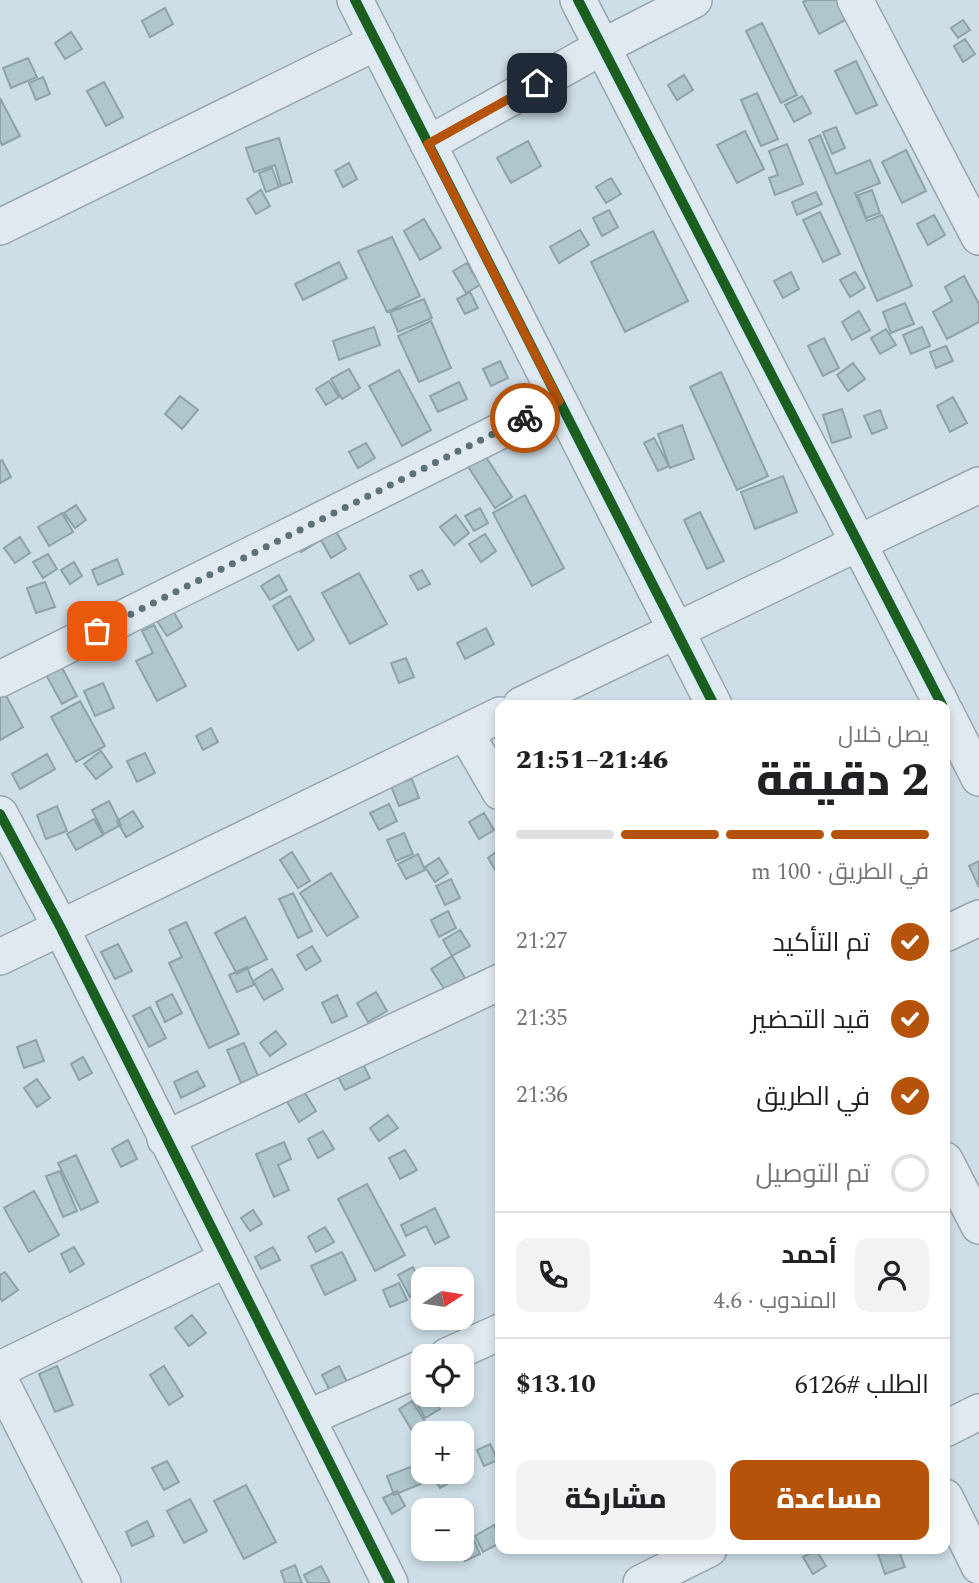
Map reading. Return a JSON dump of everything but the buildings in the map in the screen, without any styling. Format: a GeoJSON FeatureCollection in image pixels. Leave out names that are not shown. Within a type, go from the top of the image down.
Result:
{"type":"FeatureCollection","features":[{"type":"Feature","properties":{"kind":"street"},"geometry":{"type":"LineString","coordinates":[[355,0],[711,700]]}},
{"type":"Feature","properties":{"kind":"street"},"geometry":{"type":"LineString","coordinates":[[578,0],[939,700]]}},
{"type":"Feature","properties":{"kind":"street"},"geometry":{"type":"LineString","coordinates":[[428,144],[694,0]]}},
{"type":"Feature","properties":{"kind":"street"},"geometry":{"type":"LineString","coordinates":[[855,0],[979,237]]}},
{"type":"Feature","properties":{"kind":"street"},"geometry":{"type":"LineString","coordinates":[[0,227],[377,42]]}},
{"type":"Feature","properties":{"kind":"street"},"geometry":{"type":"LineString","coordinates":[[0,680],[559,401]]}},
{"type":"Feature","properties":{"kind":"street"},"geometry":{"type":"LineString","coordinates":[[531,700],[979,485]]}},
{"type":"Feature","properties":{"kind":"street"},"geometry":{"type":"LineString","coordinates":[[0,957],[495,717]]}},
{"type":"Feature","properties":{"kind":"street"},"geometry":{"type":"LineString","coordinates":[[950,721],[979,778]]}},
{"type":"Feature","properties":{"kind":"street"},"geometry":{"type":"LineString","coordinates":[[465,732],[495,783]]}},
{"type":"Feature","properties":{"kind":"street"},"geometry":{"type":"LineString","coordinates":[[0,814],[61,928],[390,1583]]}},
{"type":"Feature","properties":{"kind":"street"},"geometry":{"type":"LineString","coordinates":[[950,932],[979,918]]}},
{"type":"Feature","properties":{"kind":"street"},"geometry":{"type":"LineString","coordinates":[[165,1139],[495,984]]}},
{"type":"Feature","properties":{"kind":"street"},"geometry":{"type":"LineString","coordinates":[[950,1169],[978,1221]]}},
{"type":"Feature","properties":{"kind":"street"},"geometry":{"type":"LineString","coordinates":[[0,1369],[227,1259]]}},
{"type":"Feature","properties":{"kind":"street"},"geometry":{"type":"LineString","coordinates":[[474,1344],[495,1334]]}},
{"type":"Feature","properties":{"kind":"street"},"geometry":{"type":"LineString","coordinates":[[307,1418],[411,1373]]}},
{"type":"Feature","properties":{"kind":"street"},"geometry":{"type":"LineString","coordinates":[[0,1380],[103,1583]]}},
{"type":"Feature","properties":{"kind":"street"},"geometry":{"type":"LineString","coordinates":[[950,1426],[979,1412]]}},
{"type":"Feature","properties":{"kind":"street"},"geometry":{"type":"LineString","coordinates":[[950,1507],[979,1566]]}},
{"type":"Feature","properties":{"kind":"street"},"geometry":{"type":"LineString","coordinates":[[641,1583],[681,1574],[703,1554]]}},
{"type":"Feature","properties":{"kind":"cycle path"},"geometry":{"type":"LineString","coordinates":[[355,0],[711,700]]}},
{"type":"Feature","properties":{"kind":"cycle path"},"geometry":{"type":"LineString","coordinates":[[578,0],[939,700]]}},
{"type":"Feature","properties":{"kind":"cycle path"},"geometry":{"type":"LineString","coordinates":[[0,814],[61,928],[390,1583]]}},
{"type":"Feature","properties":{"kind":"way so far"},"geometry":{"type":"LineString","coordinates":[[97,631],[525,418]]}},
{"type":"Feature","properties":{"kind":"route"},"geometry":{"type":"LineString","coordinates":[[525,418],[559,401],[428,144],[537,83]]}}]}
